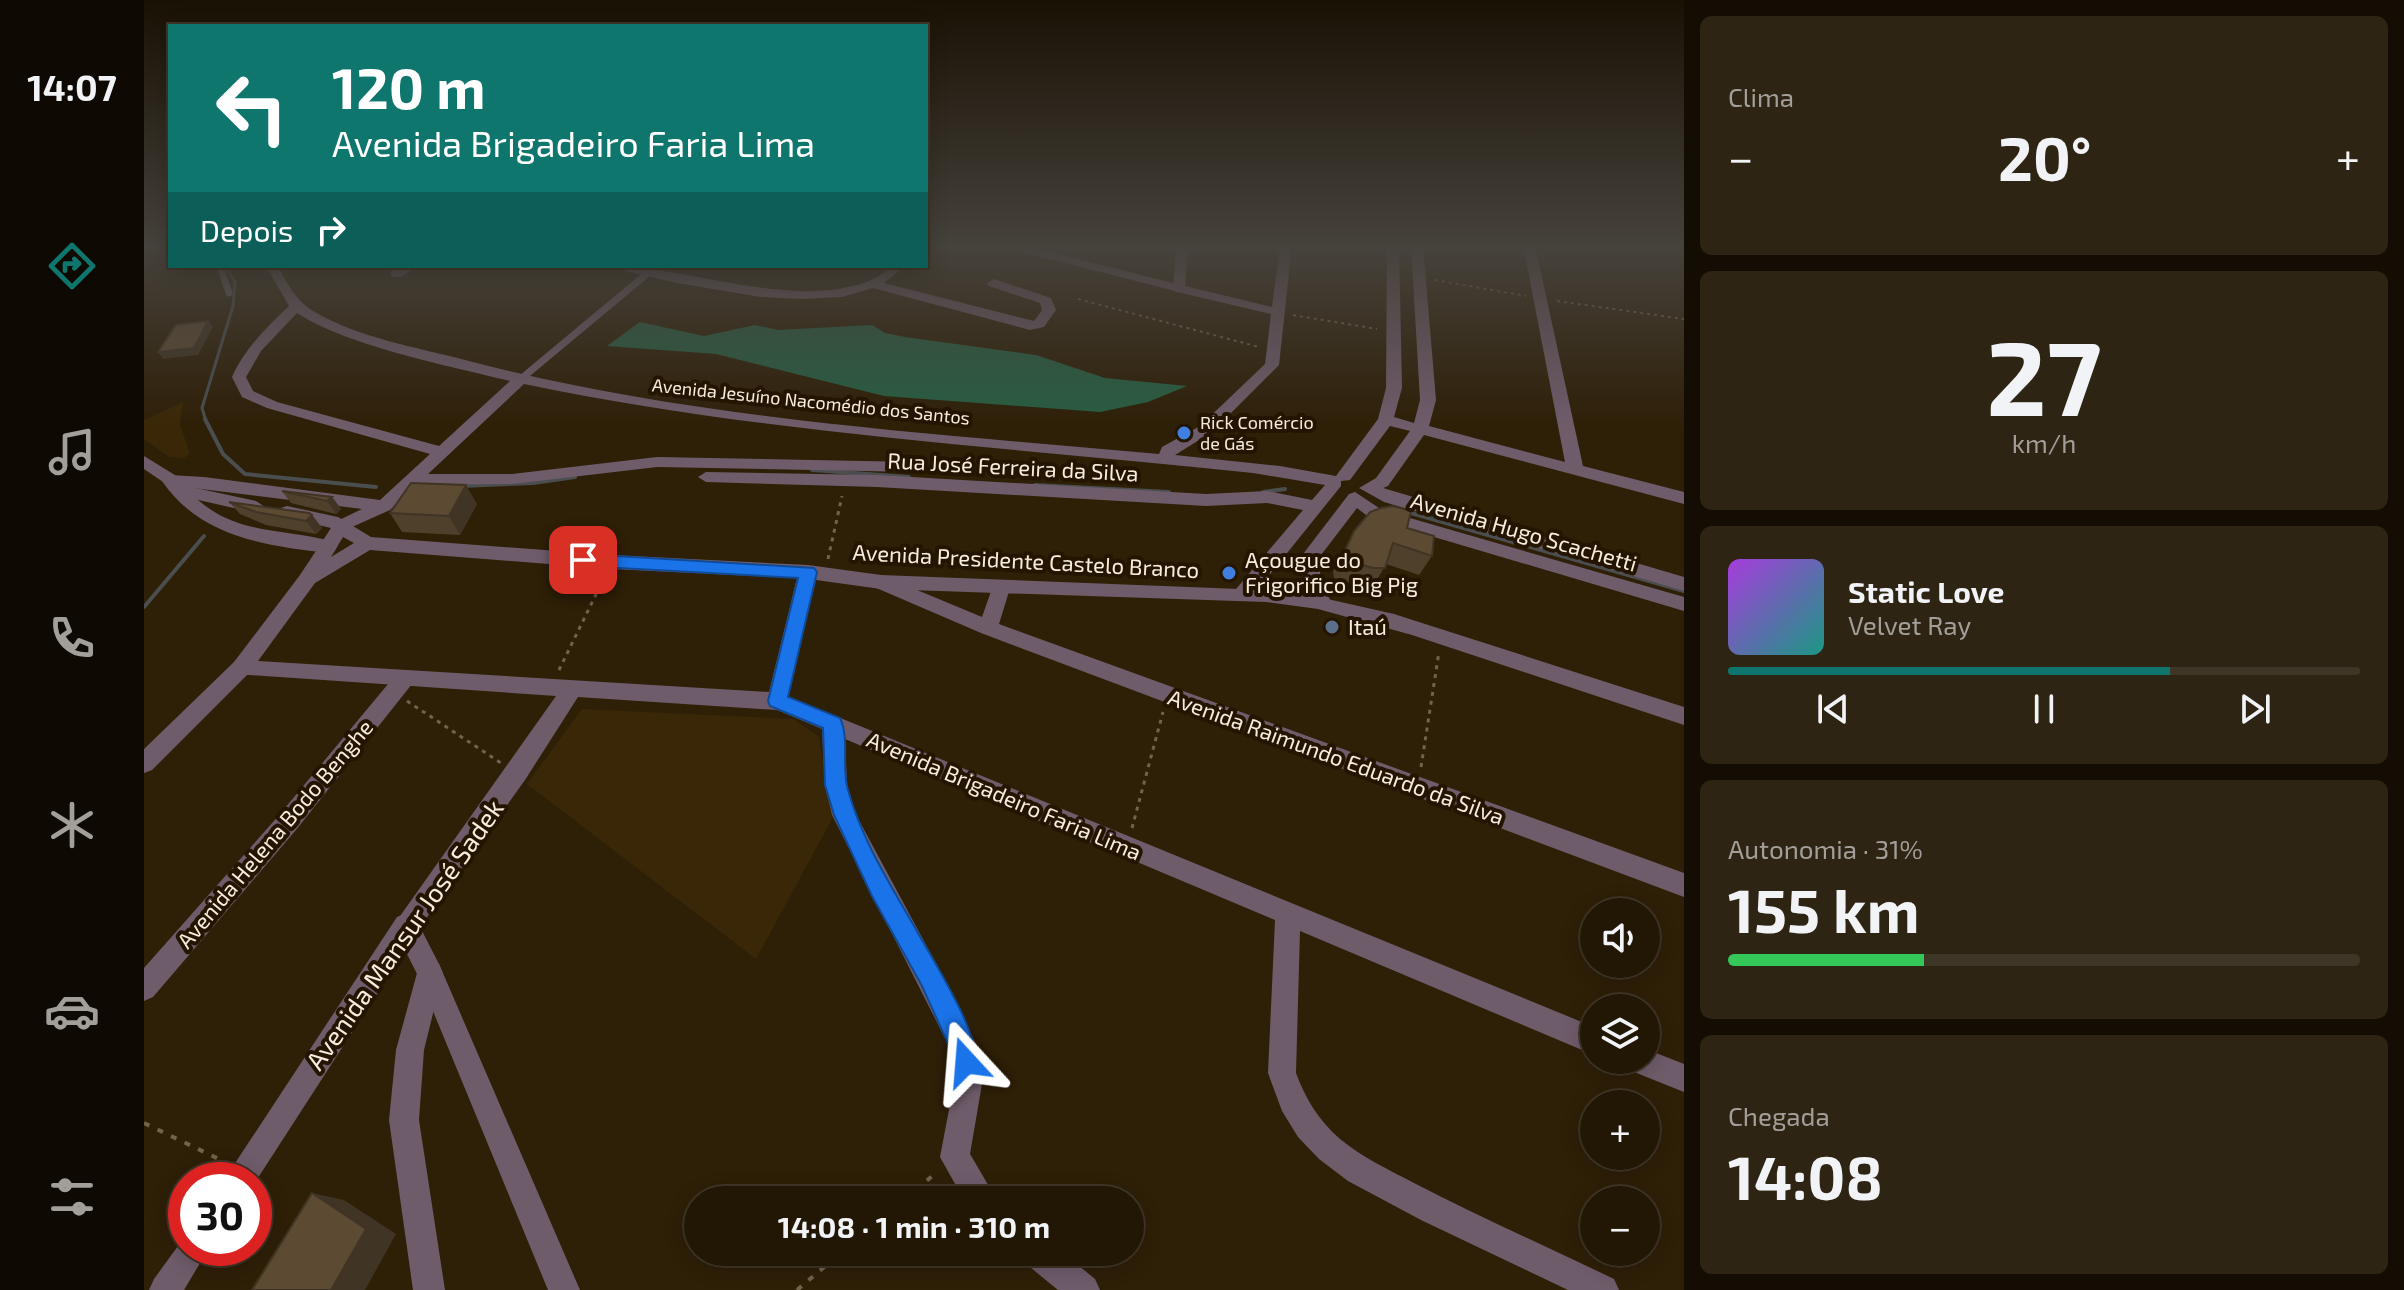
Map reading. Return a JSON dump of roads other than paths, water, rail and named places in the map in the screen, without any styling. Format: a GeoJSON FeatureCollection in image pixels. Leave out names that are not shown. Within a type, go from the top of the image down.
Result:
{"type":"FeatureCollection","features":[{"type":"Feature","properties":{"kind":"street"},"geometry":{"type":"LineString","coordinates":[[953,305],[1030,326],[1039,324],[1049,310],[1047,305]]}},
{"type":"Feature","properties":{"kind":"street"},"geometry":{"type":"LineString","coordinates":[[1250,305],[1278,312]]}},
{"type":"Feature","properties":{"kind":"street"},"geometry":{"type":"LineString","coordinates":[[1165,460],[1168,451],[1206,429],[1272,365],[1279,305]]}},
{"type":"Feature","properties":{"kind":"street"},"geometry":{"type":"LineString","coordinates":[[1243,594],[1386,420],[1394,388],[1394,305]]}},
{"type":"Feature","properties":{"kind":"street"},"geometry":{"type":"LineString","coordinates":[[1321,602],[1312,579],[1309,558],[1361,493],[1382,482],[1421,427],[1428,400],[1429,377],[1422,305]]}},
{"type":"Feature","properties":{"kind":"street"},"geometry":{"type":"LineString","coordinates":[[1542,305],[1575,469]]}},
{"type":"Feature","properties":{"kind":"street"},"geometry":{"type":"LineString","coordinates":[[296,306],[243,367],[239,377],[247,394],[272,405],[440,452]]}},
{"type":"Feature","properties":{"kind":"street","name":"Avenida Jesuíno Nacomédio dos Santos"},"geometry":{"type":"LineString","coordinates":[[296,306],[354,333],[522,378],[632,402],[706,414],[939,435],[1337,481],[1358,480],[1361,493]]}},
{"type":"Feature","properties":{"kind":"street"},"geometry":{"type":"LineString","coordinates":[[144,763],[241,668],[307,580],[341,526],[384,506],[522,378]]}},
{"type":"Feature","properties":{"kind":"street"},"geometry":{"type":"LineString","coordinates":[[1386,420],[1684,498]]}},
{"type":"Feature","properties":{"kind":"street"},"geometry":{"type":"LineString","coordinates":[[1201,463],[1198,446],[1206,429]]}},
{"type":"Feature","properties":{"kind":"street","name":"Avenida Presidente Castelo Branco"},"geometry":{"type":"LineString","coordinates":[[144,461],[170,481],[209,499],[324,518],[367,543],[612,562],[816,573],[881,582],[1243,594],[1321,602],[1441,636],[1684,716]]}},
{"type":"Feature","properties":{"kind":"street","name":"Rua José Ferreira da Silva"},"geometry":{"type":"LineString","coordinates":[[410,480],[512,479],[657,462],[914,467]]}},
{"type":"Feature","properties":{"kind":"street","name":"Rua José Ferreira da Silva"},"geometry":{"type":"LineString","coordinates":[[706,477],[1206,500],[1267,497],[1316,507]]}},
{"type":"Feature","properties":{"kind":"street"},"geometry":{"type":"LineString","coordinates":[[170,481],[384,506]]}},
{"type":"Feature","properties":{"kind":"street","name":"Avenida Presidente Castelo Branco"},"geometry":{"type":"LineString","coordinates":[[170,481],[185,502],[231,529],[328,547]]}},
{"type":"Feature","properties":{"kind":"street","name":"Avenida Hugo Scachetti"},"geometry":{"type":"LineString","coordinates":[[1361,493],[1390,498],[1684,584]]}},
{"type":"Feature","properties":{"kind":"street","name":"Avenida Hugo Scachetti"},"geometry":{"type":"LineString","coordinates":[[1361,493],[1376,514],[1684,604]]}},
{"type":"Feature","properties":{"kind":"street"},"geometry":{"type":"LineString","coordinates":[[307,580],[367,543]]}},
{"type":"Feature","properties":{"kind":"street"},"geometry":{"type":"LineString","coordinates":[[777,701],[816,573]]}},
{"type":"Feature","properties":{"kind":"street","name":"Avenida Raimundo Eduardo da Silva"},"geometry":{"type":"LineString","coordinates":[[881,582],[988,628],[1684,885]]}},
{"type":"Feature","properties":{"kind":"street"},"geometry":{"type":"LineString","coordinates":[[988,628],[1002,585]]}},
{"type":"Feature","properties":{"kind":"street","name":"Avenida Brigadeiro Faria Lima"},"geometry":{"type":"LineString","coordinates":[[241,668],[399,686],[561,688],[777,701],[1580,1035]]}},
{"type":"Feature","properties":{"kind":"street","name":"Avenida Helena Bodo Benghe"},"geometry":{"type":"LineString","coordinates":[[144,988],[288,822],[399,686]]}},
{"type":"Feature","properties":{"kind":"street","name":"Avenida Mansur José Sadek"},"geometry":{"type":"LineString","coordinates":[[251,1162],[406,926],[517,773],[561,688]]}},
{"type":"Feature","properties":{"kind":"street"},"geometry":{"type":"LineString","coordinates":[[833,724],[836,785],[844,815],[963,1046],[969,1078],[955,1157],[973,1186]]}},
{"type":"Feature","properties":{"kind":"street"},"geometry":{"type":"LineString","coordinates":[[1288,915],[1282,1073],[1292,1101],[1308,1127],[1329,1149],[1359,1170],[1596,1288]]}},
{"type":"Feature","properties":{"kind":"street"},"geometry":{"type":"LineString","coordinates":[[406,926],[430,973],[564,1290]]}},
{"type":"Feature","properties":{"kind":"street"},"geometry":{"type":"LineString","coordinates":[[429,1290],[404,1120],[410,1050],[430,973]]}},
{"type":"Feature","properties":{"kind":"street"},"geometry":{"type":"LineString","coordinates":[[1660,1068],[1684,1078]]}},
{"type":"Feature","properties":{"kind":"street"},"geometry":{"type":"LineString","coordinates":[[165,1290],[181,1266]]}},
{"type":"Feature","properties":{"kind":"street"},"geometry":{"type":"LineString","coordinates":[[1054,1266],[1084,1290]]}},
{"type":"Feature","properties":{"kind":"lane"},"geometry":{"type":"LineString","coordinates":[[522,378],[609,305]]}},
{"type":"Feature","properties":{"kind":"waterway"},"geometry":{"type":"LineString","coordinates":[[206,421],[202,408],[233,305]]}},
{"type":"Feature","properties":{"kind":"waterway"},"geometry":{"type":"LineString","coordinates":[[206,421],[223,454],[245,474],[376,487]]}},
{"type":"Feature","properties":{"kind":"waterway"},"geometry":{"type":"LineString","coordinates":[[812,470],[909,477]]}},
{"type":"Feature","properties":{"kind":"waterway"},"geometry":{"type":"LineString","coordinates":[[461,486],[533,483],[575,477]]}},
{"type":"Feature","properties":{"kind":"waterway"},"geometry":{"type":"LineString","coordinates":[[1035,485],[1169,492]]}},
{"type":"Feature","properties":{"kind":"waterway"},"geometry":{"type":"LineString","coordinates":[[1263,492],[1285,489]]}},
{"type":"Feature","properties":{"kind":"waterway"},"geometry":{"type":"LineString","coordinates":[[1404,511],[1684,591]]}},
{"type":"Feature","properties":{"kind":"waterway"},"geometry":{"type":"LineString","coordinates":[[144,607],[204,536]]}},
{"type":"Feature","properties":{"kind":"place","name":"Rick Comércio de Gás"},"geometry":{"type":"Point","coordinates":[1184,433]}},
{"type":"Feature","properties":{"kind":"place","name":"Açougue do Frigorifico Big Pig"},"geometry":{"type":"Point","coordinates":[1229,573]}},
{"type":"Feature","properties":{"kind":"place","name":"Itaú"},"geometry":{"type":"Point","coordinates":[1332,627]}}]}
